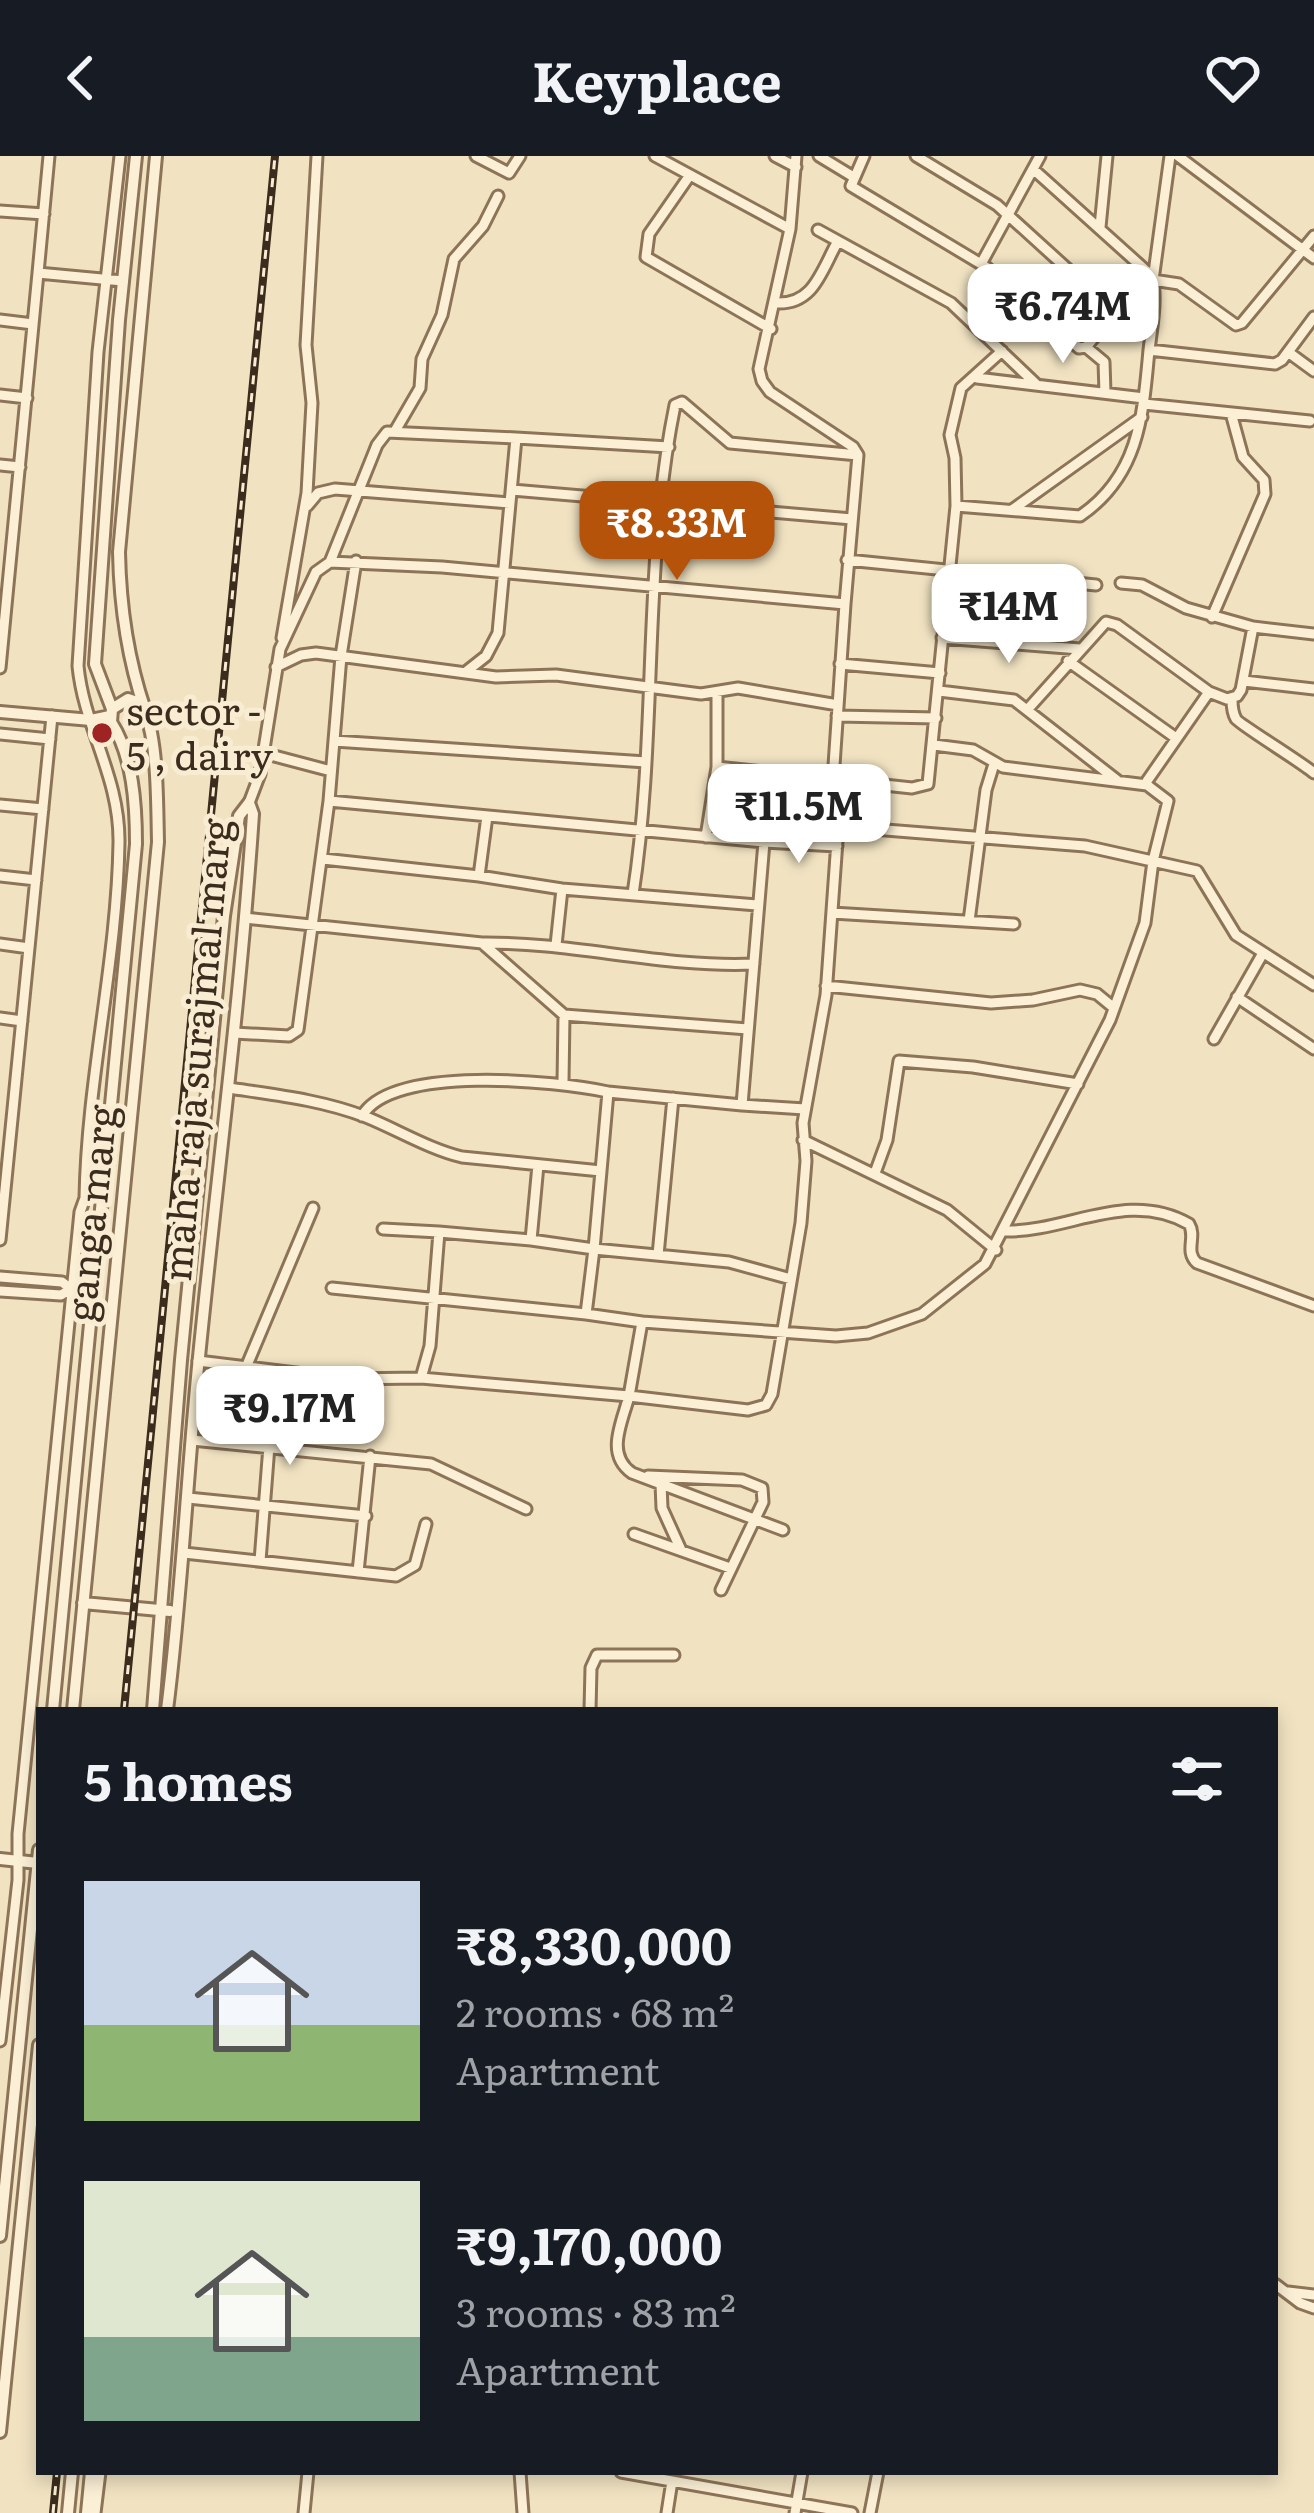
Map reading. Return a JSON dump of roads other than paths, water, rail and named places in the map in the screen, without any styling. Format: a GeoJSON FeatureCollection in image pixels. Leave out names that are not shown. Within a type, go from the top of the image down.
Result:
{"type":"FeatureCollection","features":[{"type":"Feature","properties":{"kind":"street"},"geometry":{"type":"LineString","coordinates":[[0,668],[6,538],[20,467],[49,156]]}},
{"type":"Feature","properties":{"kind":"street"},"geometry":{"type":"LineString","coordinates":[[0,2041],[71,1289],[85,1198],[119,842],[110,769],[81,698],[78,632],[120,156]]}},
{"type":"Feature","properties":{"kind":"street"},"geometry":{"type":"LineString","coordinates":[[136,156],[95,664],[111,712],[134,731],[140,704],[119,589],[119,552],[156,156]]}},
{"type":"Feature","properties":{"kind":"street"},"geometry":{"type":"LineString","coordinates":[[249,803],[263,753],[304,510],[312,404],[306,345],[317,156]]}},
{"type":"Feature","properties":{"kind":"street"},"geometry":{"type":"LineString","coordinates":[[476,156],[509,173],[520,156]]}},
{"type":"Feature","properties":{"kind":"street"},"geometry":{"type":"LineString","coordinates":[[655,156],[790,229]]}},
{"type":"Feature","properties":{"kind":"street"},"geometry":{"type":"LineString","coordinates":[[181,1360],[345,1378],[422,1378],[759,1409],[772,1394],[805,1187],[805,1109],[826,986],[836,846],[837,711],[858,455],[853,447],[791,409],[762,381],[760,369],[790,229],[796,161],[775,156]]}},
{"type":"Feature","properties":{"kind":"street"},"geometry":{"type":"LineString","coordinates":[[819,156],[852,176]]}},
{"type":"Feature","properties":{"kind":"street"},"geometry":{"type":"LineString","coordinates":[[864,156],[850,182],[855,189],[981,263],[1075,346],[1086,346],[1104,362],[1105,393]]}},
{"type":"Feature","properties":{"kind":"street"},"geometry":{"type":"LineString","coordinates":[[916,156],[1006,213],[1116,313]]}},
{"type":"Feature","properties":{"kind":"street"},"geometry":{"type":"LineString","coordinates":[[981,263],[1040,156]]}},
{"type":"Feature","properties":{"kind":"street"},"geometry":{"type":"LineString","coordinates":[[1100,227],[1108,156]]}},
{"type":"Feature","properties":{"kind":"street"},"geometry":{"type":"LineString","coordinates":[[956,506],[1080,516],[1099,504],[1124,473],[1142,417],[1151,276],[1174,156],[1314,258]]}},
{"type":"Feature","properties":{"kind":"street"},"geometry":{"type":"LineString","coordinates":[[1033,169],[1151,276],[1179,284],[1236,325],[1314,236]]}},
{"type":"Feature","properties":{"kind":"street"},"geometry":{"type":"LineString","coordinates":[[690,175],[649,234],[646,257],[771,329]]}},
{"type":"Feature","properties":{"kind":"street"},"geometry":{"type":"LineString","coordinates":[[394,431],[420,388],[422,359],[442,315],[454,259],[483,226],[499,196]]}},
{"type":"Feature","properties":{"kind":"street"},"geometry":{"type":"LineString","coordinates":[[0,211],[44,214]]}},
{"type":"Feature","properties":{"kind":"street"},"geometry":{"type":"LineString","coordinates":[[818,230],[942,297],[1037,385]]}},
{"type":"Feature","properties":{"kind":"street"},"geometry":{"type":"LineString","coordinates":[[776,303],[794,304],[804,298],[838,241]]}},
{"type":"Feature","properties":{"kind":"street"},"geometry":{"type":"LineString","coordinates":[[38,272],[123,281]]}},
{"type":"Feature","properties":{"kind":"street"},"geometry":{"type":"LineString","coordinates":[[1086,346],[1151,276]]}},
{"type":"Feature","properties":{"kind":"street"},"geometry":{"type":"LineString","coordinates":[[1149,350],[1265,365],[1282,360],[1314,317]]}},
{"type":"Feature","properties":{"kind":"street"},"geometry":{"type":"LineString","coordinates":[[0,320],[34,324]]}},
{"type":"Feature","properties":{"kind":"street"},"geometry":{"type":"LineString","coordinates":[[717,767],[924,788],[931,778],[956,506],[956,458],[950,435],[958,394],[1002,351]]}},
{"type":"Feature","properties":{"kind":"street"},"geometry":{"type":"LineString","coordinates":[[1288,352],[1314,371]]}},
{"type":"Feature","properties":{"kind":"street"},"geometry":{"type":"LineString","coordinates":[[976,378],[1310,421]]}},
{"type":"Feature","properties":{"kind":"street"},"geometry":{"type":"LineString","coordinates":[[0,395],[27,398]]}},
{"type":"Feature","properties":{"kind":"street"},"geometry":{"type":"LineString","coordinates":[[633,894],[643,830],[653,586],[675,406],[682,402],[730,442],[858,455]]}},
{"type":"Feature","properties":{"kind":"street"},"geometry":{"type":"LineString","coordinates":[[1212,617],[1265,494],[1264,480],[1243,457],[1231,413]]}},
{"type":"Feature","properties":{"kind":"street"},"geometry":{"type":"LineString","coordinates":[[1012,510],[1142,417]]}},
{"type":"Feature","properties":{"kind":"street"},"geometry":{"type":"LineString","coordinates":[[280,649],[316,572],[330,562],[381,436],[394,431],[669,447]]}},
{"type":"Feature","properties":{"kind":"street"},"geometry":{"type":"LineString","coordinates":[[467,671],[494,645],[516,438]]}},
{"type":"Feature","properties":{"kind":"street"},"geometry":{"type":"LineString","coordinates":[[0,465],[20,467]]}},
{"type":"Feature","properties":{"kind":"street"},"geometry":{"type":"LineString","coordinates":[[304,510],[326,490],[510,503]]}},
{"type":"Feature","properties":{"kind":"street"},"geometry":{"type":"LineString","coordinates":[[512,490],[852,519]]}},
{"type":"Feature","properties":{"kind":"street"},"geometry":{"type":"LineString","coordinates":[[847,560],[1096,585]]}},
{"type":"Feature","properties":{"kind":"street"},"geometry":{"type":"LineString","coordinates":[[234,1033],[296,1034],[323,860],[341,656],[356,561]]}},
{"type":"Feature","properties":{"kind":"street"},"geometry":{"type":"LineString","coordinates":[[330,562],[502,572],[844,604]]}},
{"type":"Feature","properties":{"kind":"street"},"geometry":{"type":"LineString","coordinates":[[1120,583],[1142,585],[1186,608],[1253,628],[1314,634]]}},
{"type":"Feature","properties":{"kind":"street"},"geometry":{"type":"LineString","coordinates":[[1027,710],[1100,626],[1112,622],[1209,692],[1232,699],[1244,682],[1253,628]]}},
{"type":"Feature","properties":{"kind":"street"},"geometry":{"type":"LineString","coordinates":[[943,638],[1080,649]]}},
{"type":"Feature","properties":{"kind":"street"},"geometry":{"type":"LineString","coordinates":[[276,667],[309,652],[496,677],[556,674],[650,687],[717,692],[738,688],[837,711],[937,718]]}},
{"type":"Feature","properties":{"kind":"street"},"geometry":{"type":"LineString","coordinates":[[1068,662],[1176,738]]}},
{"type":"Feature","properties":{"kind":"street"},"geometry":{"type":"LineString","coordinates":[[840,664],[940,673]]}},
{"type":"Feature","properties":{"kind":"street"},"geometry":{"type":"LineString","coordinates":[[1244,682],[1312,691]]}},
{"type":"Feature","properties":{"kind":"street"},"geometry":{"type":"LineString","coordinates":[[939,691],[1002,697],[1027,710],[1122,784]]}},
{"type":"Feature","properties":{"kind":"street"},"geometry":{"type":"LineString","coordinates":[[706,837],[717,767],[717,692]]}},
{"type":"Feature","properties":{"kind":"street"},"geometry":{"type":"LineString","coordinates":[[1147,785],[1153,769],[1209,692]]}},
{"type":"Feature","properties":{"kind":"street"},"geometry":{"type":"LineString","coordinates":[[0,712],[91,720],[128,699],[140,704]]}},
{"type":"Feature","properties":{"kind":"street"},"geometry":{"type":"LineString","coordinates":[[1232,699],[1242,726],[1263,735],[1310,769],[1314,755]]}},
{"type":"Feature","properties":{"kind":"street"},"geometry":{"type":"LineString","coordinates":[[0,1240],[4,1160],[52,716]]}},
{"type":"Feature","properties":{"kind":"street","name":"ganga marg"},"geometry":{"type":"LineString","coordinates":[[53,1707],[136,844],[134,731]]}},
{"type":"Feature","properties":{"kind":"street","name":"ganga marg"},"geometry":{"type":"LineString","coordinates":[[73,1707],[158,842],[156,776],[134,731]]}},
{"type":"Feature","properties":{"kind":"street"},"geometry":{"type":"LineString","coordinates":[[0,734],[50,740]]}},
{"type":"Feature","properties":{"kind":"street"},"geometry":{"type":"LineString","coordinates":[[334,741],[646,762]]}},
{"type":"Feature","properties":{"kind":"street"},"geometry":{"type":"LineString","coordinates":[[332,1288],[643,1322],[836,1336],[868,1333],[922,1314],[968,1280],[996,1250],[1114,1008],[1145,923],[1153,861],[1168,807],[1162,793],[1147,785],[994,764],[982,753],[934,745]]}},
{"type":"Feature","properties":{"kind":"street"},"geometry":{"type":"LineString","coordinates":[[263,753],[332,771]]}},
{"type":"Feature","properties":{"kind":"street"},"geometry":{"type":"LineString","coordinates":[[969,921],[986,790],[994,764]]}},
{"type":"Feature","properties":{"kind":"street"},"geometry":{"type":"LineString","coordinates":[[329,801],[836,846]]}},
{"type":"Feature","properties":{"kind":"street","name":"maha raja surajmal marg"},"geometry":{"type":"LineString","coordinates":[[153,1707],[224,916],[239,815],[249,803],[254,814],[245,918],[167,1707]]}},
{"type":"Feature","properties":{"kind":"street"},"geometry":{"type":"LineString","coordinates":[[0,805],[43,809]]}},
{"type":"Feature","properties":{"kind":"street"},"geometry":{"type":"LineString","coordinates":[[479,876],[487,816]]}},
{"type":"Feature","properties":{"kind":"street"},"geometry":{"type":"LineString","coordinates":[[836,826],[1084,846],[1197,871],[1236,935],[1314,985]]}},
{"type":"Feature","properties":{"kind":"street"},"geometry":{"type":"LineString","coordinates":[[742,1105],[764,842]]}},
{"type":"Feature","properties":{"kind":"street"},"geometry":{"type":"LineString","coordinates":[[323,860],[562,889],[757,905]]}},
{"type":"Feature","properties":{"kind":"street"},"geometry":{"type":"LineString","coordinates":[[0,876],[36,880]]}},
{"type":"Feature","properties":{"kind":"street"},"geometry":{"type":"LineString","coordinates":[[556,945],[562,889]]}},
{"type":"Feature","properties":{"kind":"street"},"geometry":{"type":"LineString","coordinates":[[832,913],[1014,924]]}},
{"type":"Feature","properties":{"kind":"street"},"geometry":{"type":"LineString","coordinates":[[224,916],[482,943],[556,945],[610,956],[754,964]]}},
{"type":"Feature","properties":{"kind":"street"},"geometry":{"type":"LineString","coordinates":[[482,943],[564,1015],[748,1029]]}},
{"type":"Feature","properties":{"kind":"street"},"geometry":{"type":"LineString","coordinates":[[0,944],[29,948]]}},
{"type":"Feature","properties":{"kind":"street"},"geometry":{"type":"LineString","coordinates":[[1214,1040],[1263,952]]}},
{"type":"Feature","properties":{"kind":"street"},"geometry":{"type":"LineString","coordinates":[[826,986],[991,1003],[1080,990],[1097,994],[1114,1008]]}},
{"type":"Feature","properties":{"kind":"street"},"geometry":{"type":"LineString","coordinates":[[1237,997],[1314,1049]]}},
{"type":"Feature","properties":{"kind":"street"},"geometry":{"type":"LineString","coordinates":[[562,1082],[564,1015]]}},
{"type":"Feature","properties":{"kind":"street"},"geometry":{"type":"LineString","coordinates":[[0,1018],[22,1021]]}},
{"type":"Feature","properties":{"kind":"street"},"geometry":{"type":"LineString","coordinates":[[875,1173],[886,1140],[899,1061],[973,1066],[1078,1084]]}},
{"type":"Feature","properties":{"kind":"street"},"geometry":{"type":"LineString","coordinates":[[362,1116],[377,1099],[403,1090],[471,1079],[562,1082],[608,1092],[805,1109]]}},
{"type":"Feature","properties":{"kind":"street"},"geometry":{"type":"LineString","coordinates":[[0,1086],[15,1087]]}},
{"type":"Feature","properties":{"kind":"street"},"geometry":{"type":"LineString","coordinates":[[207,1088],[311,1100],[420,1139],[441,1152],[601,1171]]}},
{"type":"Feature","properties":{"kind":"street"},"geometry":{"type":"LineString","coordinates":[[586,1314],[608,1092]]}},
{"type":"Feature","properties":{"kind":"street"},"geometry":{"type":"LineString","coordinates":[[658,1255],[674,1098]]}},
{"type":"Feature","properties":{"kind":"street"},"geometry":{"type":"LineString","coordinates":[[803,1140],[947,1210],[996,1250]]}},
{"type":"Feature","properties":{"kind":"street"},"geometry":{"type":"LineString","coordinates":[[531,1240],[538,1166]]}},
{"type":"Feature","properties":{"kind":"street"},"geometry":{"type":"LineString","coordinates":[[247,1365],[313,1208]]}},
{"type":"Feature","properties":{"kind":"street"},"geometry":{"type":"LineString","coordinates":[[1006,1231],[1039,1229],[1115,1209],[1181,1219],[1192,1230],[1190,1252],[1196,1263],[1314,1306]]}},
{"type":"Feature","properties":{"kind":"street"},"geometry":{"type":"LineString","coordinates":[[382,1228],[729,1262],[791,1279]]}},
{"type":"Feature","properties":{"kind":"street"},"geometry":{"type":"LineString","coordinates":[[422,1378],[430,1346],[439,1232]]}},
{"type":"Feature","properties":{"kind":"street"},"geometry":{"type":"LineString","coordinates":[[0,1277],[62,1282],[71,1289]]}},
{"type":"Feature","properties":{"kind":"street"},"geometry":{"type":"LineString","coordinates":[[0,1291],[61,1295],[71,1289],[92,1290]]}},
{"type":"Feature","properties":{"kind":"street"},"geometry":{"type":"LineString","coordinates":[[643,1322],[616,1449],[624,1467],[783,1530]]}},
{"type":"Feature","properties":{"kind":"street"},"geometry":{"type":"LineString","coordinates":[[260,1561],[280,1371]]}},
{"type":"Feature","properties":{"kind":"street"},"geometry":{"type":"LineString","coordinates":[[192,1440],[431,1464],[526,1509]]}},
{"type":"Feature","properties":{"kind":"street"},"geometry":{"type":"LineString","coordinates":[[358,1572],[370,1456]]}},
{"type":"Feature","properties":{"kind":"street"},"geometry":{"type":"LineString","coordinates":[[639,1475],[754,1483],[765,1492],[721,1590]]}},
{"type":"Feature","properties":{"kind":"street"},"geometry":{"type":"LineString","coordinates":[[661,1484],[662,1508],[681,1550]]}},
{"type":"Feature","properties":{"kind":"street"},"geometry":{"type":"LineString","coordinates":[[188,1498],[366,1516]]}},
{"type":"Feature","properties":{"kind":"street"},"geometry":{"type":"LineString","coordinates":[[184,1553],[396,1576],[408,1573],[420,1556],[426,1524]]}},
{"type":"Feature","properties":{"kind":"street"},"geometry":{"type":"LineString","coordinates":[[634,1534],[730,1568]]}},
{"type":"Feature","properties":{"kind":"street"},"geometry":{"type":"LineString","coordinates":[[83,1604],[179,1612]]}},
{"type":"Feature","properties":{"kind":"street"},"geometry":{"type":"LineString","coordinates":[[590,1707],[591,1668],[597,1655],[674,1655]]}},
{"type":"Feature","properties":{"kind":"street"},"geometry":{"type":"LineString","coordinates":[[0,1858],[36,1859]]}},
{"type":"Feature","properties":{"kind":"street"},"geometry":{"type":"LineString","coordinates":[[0,2236],[36,1879]]}},
{"type":"Feature","properties":{"kind":"street"},"geometry":{"type":"LineString","coordinates":[[0,2432],[36,2075]]}},
{"type":"Feature","properties":{"kind":"street"},"geometry":{"type":"LineString","coordinates":[[1278,2286],[1314,2308]]}},
{"type":"Feature","properties":{"kind":"street"},"geometry":{"type":"LineString","coordinates":[[1288,2292],[1314,2295]]}},
{"type":"Feature","properties":{"kind":"street"},"geometry":{"type":"LineString","coordinates":[[68,2513],[72,2475]]}},
{"type":"Feature","properties":{"kind":"street"},"geometry":{"type":"LineString","coordinates":[[91,2513],[95,2475]]}},
{"type":"Feature","properties":{"kind":"street"},"geometry":{"type":"LineString","coordinates":[[304,2513],[308,2475]]}},
{"type":"Feature","properties":{"kind":"street"},"geometry":{"type":"LineString","coordinates":[[520,2475],[523,2513]]}},
{"type":"Feature","properties":{"kind":"street"},"geometry":{"type":"LineString","coordinates":[[638,2475],[796,2509],[852,2513]]}},
{"type":"Feature","properties":{"kind":"street"},"geometry":{"type":"LineString","coordinates":[[796,2509],[802,2475]]}},
{"type":"Feature","properties":{"kind":"street"},"geometry":{"type":"LineString","coordinates":[[870,2513],[877,2475]]}},
{"type":"Feature","properties":{"kind":"street"},"geometry":{"type":"LineString","coordinates":[[667,2513],[672,2481]]}},
{"type":"Feature","properties":{"kind":"railway"},"geometry":{"type":"LineString","coordinates":[[124,1707],[275,156]]}},
{"type":"Feature","properties":{"kind":"railway"},"geometry":{"type":"LineString","coordinates":[[53,2513],[57,2475]]}},
{"type":"Feature","properties":{"kind":"place","name":"sector - 5 , dairy"},"geometry":{"type":"Point","coordinates":[102,733]}}]}
